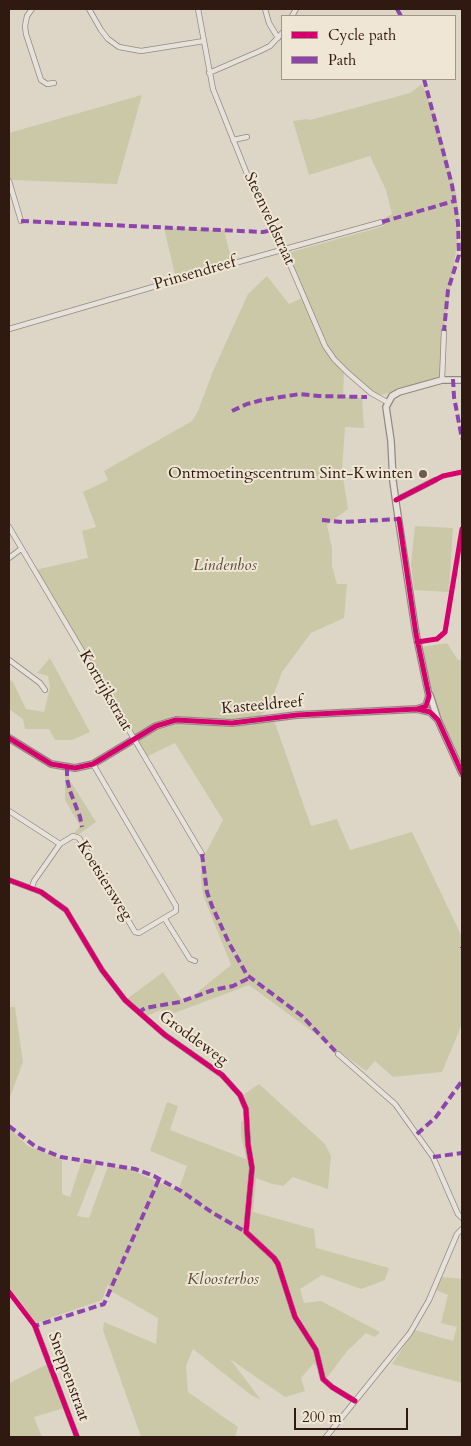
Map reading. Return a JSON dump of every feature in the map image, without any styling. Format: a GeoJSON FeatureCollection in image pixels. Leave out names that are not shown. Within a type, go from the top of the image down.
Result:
{"type":"FeatureCollection","features":[{"type":"Feature","properties":{"kind":"street"},"geometry":{"type":"LineString","coordinates":[[32,9],[27,16],[24,26],[26,34],[41,80],[47,84],[54,83]]}},
{"type":"Feature","properties":{"kind":"street"},"geometry":{"type":"LineString","coordinates":[[89,9],[108,39],[125,49],[141,51],[204,41]]}},
{"type":"Feature","properties":{"kind":"street","name":"Steenveldstraat"},"geometry":{"type":"LineString","coordinates":[[198,9],[213,89],[233,140],[329,352],[348,374],[387,402]]}},
{"type":"Feature","properties":{"kind":"street"},"geometry":{"type":"LineString","coordinates":[[264,9],[269,23],[278,38]]}},
{"type":"Feature","properties":{"kind":"street"},"geometry":{"type":"LineString","coordinates":[[209,73],[260,51],[281,34]]}},
{"type":"Feature","properties":{"kind":"street"},"geometry":{"type":"LineString","coordinates":[[233,140],[247,137]]}},
{"type":"Feature","properties":{"kind":"street"},"geometry":{"type":"LineString","coordinates":[[9,180],[22,221]]}},
{"type":"Feature","properties":{"kind":"street","name":"Prinsendreef"},"geometry":{"type":"LineString","coordinates":[[9,329],[382,222]]}},
{"type":"Feature","properties":{"kind":"street"},"geometry":{"type":"LineString","coordinates":[[442,380],[444,331]]}},
{"type":"Feature","properties":{"kind":"street"},"geometry":{"type":"LineString","coordinates":[[462,380],[442,380],[399,392],[387,402],[386,413],[391,441],[396,500],[416,634],[427,689],[432,698],[429,708],[436,711],[438,720],[462,772]]}},
{"type":"Feature","properties":{"kind":"street"},"geometry":{"type":"LineString","coordinates":[[396,500],[435,480]]}},
{"type":"Feature","properties":{"kind":"street","name":"Kortrijkstraat"},"geometry":{"type":"LineString","coordinates":[[9,527],[202,854]]}},
{"type":"Feature","properties":{"kind":"street"},"geometry":{"type":"LineString","coordinates":[[9,558],[21,549]]}},
{"type":"Feature","properties":{"kind":"street"},"geometry":{"type":"LineString","coordinates":[[9,660],[40,683],[45,690]]}},
{"type":"Feature","properties":{"kind":"street","name":"Kasteeldreef"},"geometry":{"type":"LineString","coordinates":[[9,740],[51,764],[75,768],[93,764],[161,724],[182,719],[232,723],[297,715],[429,708]]}},
{"type":"Feature","properties":{"kind":"street"},"geometry":{"type":"LineString","coordinates":[[93,764],[176,906],[176,911],[165,919],[190,959],[195,961]]}},
{"type":"Feature","properties":{"kind":"street"},"geometry":{"type":"LineString","coordinates":[[9,811],[60,844]]}},
{"type":"Feature","properties":{"kind":"street","name":"Koetsiersweg"},"geometry":{"type":"LineString","coordinates":[[32,888],[34,881],[60,844],[74,836],[79,838],[135,932],[139,933],[165,919]]}},
{"type":"Feature","properties":{"kind":"street","name":"Groddeweg"},"geometry":{"type":"LineString","coordinates":[[9,880],[41,892],[66,910],[102,970],[124,1000],[164,1035],[222,1075],[240,1095],[246,1110],[248,1144],[252,1168],[246,1232],[278,1264],[295,1317],[316,1350],[323,1379],[355,1401]]}},
{"type":"Feature","properties":{"kind":"street"},"geometry":{"type":"LineString","coordinates":[[338,1054],[395,1104],[433,1157],[458,1214],[462,1218]]}},
{"type":"Feature","properties":{"kind":"street"},"geometry":{"type":"LineString","coordinates":[[326,1437],[417,1322],[438,1283],[457,1234],[462,1229]]}},
{"type":"Feature","properties":{"kind":"street","name":"Sneppenstraat"},"geometry":{"type":"LineString","coordinates":[[35,1326],[76,1437]]}},
{"type":"Feature","properties":{"kind":"green space"},"geometry":{"type":"Polygon","coordinates":[[[422,84],[437,119],[457,197],[459,231],[443,336],[440,379],[381,395],[374,393],[336,359],[323,337],[288,253],[384,226],[383,219],[392,214],[386,190],[370,156],[309,175],[293,121],[310,120],[410,93],[422,84]]]}},
{"type":"Feature","properties":{"kind":"green space"},"geometry":{"type":"Polygon","coordinates":[[[142,95],[117,184],[10,180],[9,133],[142,95]]]}},
{"type":"Feature","properties":{"kind":"green space"},"geometry":{"type":"Polygon","coordinates":[[[164,228],[224,230],[232,262],[176,279],[164,228]]]}},
{"type":"Feature","properties":{"kind":"green space","name":"Lindenbos"},"geometry":{"type":"Polygon","coordinates":[[[267,276],[289,304],[302,298],[321,340],[333,360],[344,373],[343,397],[362,398],[364,428],[345,427],[342,471],[348,509],[327,525],[332,548],[332,566],[337,584],[347,584],[344,618],[311,633],[282,672],[268,710],[261,715],[274,720],[311,826],[337,819],[350,850],[412,832],[462,937],[462,1024],[442,1072],[393,1077],[375,1061],[366,1071],[249,985],[169,1015],[160,1010],[147,1016],[127,999],[163,972],[184,1003],[231,965],[203,895],[201,879],[201,862],[223,820],[175,743],[146,757],[35,570],[88,558],[82,531],[96,527],[83,492],[108,480],[104,471],[192,421],[248,294],[267,276]]]}},
{"type":"Feature","properties":{"kind":"green space"},"geometry":{"type":"Polygon","coordinates":[[[415,526],[453,528],[449,592],[414,590],[411,564],[415,526]]]}},
{"type":"Feature","properties":{"kind":"green space"},"geometry":{"type":"Polygon","coordinates":[[[447,643],[458,660],[462,659],[462,767],[435,706],[422,647],[447,643]]]}},
{"type":"Feature","properties":{"kind":"green space"},"geometry":{"type":"Polygon","coordinates":[[[50,658],[90,732],[72,740],[55,740],[49,729],[25,729],[23,719],[9,709],[9,679],[13,682],[26,709],[44,712],[50,687],[48,676],[37,673],[50,658]]]}},
{"type":"Feature","properties":{"kind":"green space"},"geometry":{"type":"Polygon","coordinates":[[[65,772],[69,772],[69,779],[96,822],[78,835],[73,834],[80,826],[65,800],[65,772]]]}},
{"type":"Feature","properties":{"kind":"green space"},"geometry":{"type":"Polygon","coordinates":[[[9,1007],[15,1007],[23,1062],[9,1100],[9,1007]]]}},
{"type":"Feature","properties":{"kind":"green space","name":"Kloosterbos"},"geometry":{"type":"Polygon","coordinates":[[[259,1084],[325,1144],[331,1156],[328,1189],[293,1177],[283,1186],[256,1178],[253,1212],[314,1229],[316,1248],[389,1268],[385,1280],[361,1289],[322,1275],[300,1289],[304,1303],[321,1301],[380,1332],[375,1337],[366,1333],[347,1351],[326,1379],[314,1363],[301,1378],[305,1391],[285,1397],[230,1359],[261,1400],[251,1395],[193,1349],[186,1366],[188,1392],[238,1427],[235,1437],[141,1437],[103,1330],[104,1322],[156,1344],[158,1318],[111,1291],[108,1284],[102,1300],[36,1323],[9,1288],[9,1128],[28,1146],[62,1160],[62,1194],[70,1197],[81,1163],[97,1165],[77,1216],[89,1218],[108,1166],[127,1168],[178,1191],[187,1166],[150,1151],[167,1102],[178,1106],[170,1130],[246,1159],[241,1135],[241,1122],[250,1117],[243,1095],[259,1084]]]}},
{"type":"Feature","properties":{"kind":"green space"},"geometry":{"type":"Polygon","coordinates":[[[442,1277],[462,1279],[462,1383],[392,1364],[415,1330],[453,1341],[457,1327],[441,1323],[448,1295],[436,1290],[442,1277]]]}},
{"type":"Feature","properties":{"kind":"green space"},"geometry":{"type":"Polygon","coordinates":[[[48,1364],[64,1408],[34,1417],[42,1437],[9,1437],[9,1383],[48,1364]]]}},
{"type":"Feature","properties":{"kind":"waterway"},"geometry":{"type":"LineString","coordinates":[[460,1437],[462,1430]]}},
{"type":"Feature","properties":{"kind":"marked path"},"geometry":{"type":"LineString","coordinates":[[397,9],[400,15]]}},
{"type":"Feature","properties":{"kind":"marked path"},"geometry":{"type":"LineString","coordinates":[[424,80],[452,185],[458,223],[459,255],[448,290],[444,331]]}},
{"type":"Feature","properties":{"kind":"marked path"},"geometry":{"type":"LineString","coordinates":[[382,222],[454,201]]}},
{"type":"Feature","properties":{"kind":"marked path"},"geometry":{"type":"LineString","coordinates":[[21,221],[263,232],[273,230]]}},
{"type":"Feature","properties":{"kind":"marked path"},"geometry":{"type":"LineString","coordinates":[[453,379],[454,397],[462,439]]}},
{"type":"Feature","properties":{"kind":"marked path"},"geometry":{"type":"LineString","coordinates":[[232,411],[262,400],[300,394],[367,397]]}},
{"type":"Feature","properties":{"kind":"marked path"},"geometry":{"type":"LineString","coordinates":[[322,520],[343,522],[399,519]]}},
{"type":"Feature","properties":{"kind":"marked path"},"geometry":{"type":"LineString","coordinates":[[67,768],[70,791],[82,827]]}},
{"type":"Feature","properties":{"kind":"marked path"},"geometry":{"type":"LineString","coordinates":[[202,854],[207,892],[212,906],[229,943],[247,975],[302,1016],[338,1054]]}},
{"type":"Feature","properties":{"kind":"marked path"},"geometry":{"type":"LineString","coordinates":[[138,1013],[145,1008],[180,1002],[213,990],[233,986],[249,978]]}},
{"type":"Feature","properties":{"kind":"marked path"},"geometry":{"type":"LineString","coordinates":[[417,1134],[436,1117],[462,1081]]}},
{"type":"Feature","properties":{"kind":"marked path"},"geometry":{"type":"LineString","coordinates":[[9,1126],[36,1147],[61,1157],[135,1169],[154,1176],[246,1232]]}},
{"type":"Feature","properties":{"kind":"marked path"},"geometry":{"type":"LineString","coordinates":[[433,1157],[462,1153]]}},
{"type":"Feature","properties":{"kind":"marked path"},"geometry":{"type":"LineString","coordinates":[[33,1323],[35,1326],[104,1304],[159,1179]]}},
{"type":"Feature","properties":{"kind":"cycle path"},"geometry":{"type":"LineString","coordinates":[[396,500],[443,476],[462,472]]}},
{"type":"Feature","properties":{"kind":"cycle path"},"geometry":{"type":"LineString","coordinates":[[399,519],[416,634],[429,696],[426,706],[417,709]]}},
{"type":"Feature","properties":{"kind":"cycle path"},"geometry":{"type":"LineString","coordinates":[[417,642],[437,639],[445,632],[462,529]]}},
{"type":"Feature","properties":{"kind":"cycle path"},"geometry":{"type":"LineString","coordinates":[[9,738],[51,764],[75,768],[93,764],[156,726],[176,720],[232,723],[297,715],[417,709],[430,712],[438,720],[462,773]]}},
{"type":"Feature","properties":{"kind":"cycle path"},"geometry":{"type":"LineString","coordinates":[[9,880],[41,892],[66,910],[102,970],[125,1000],[165,1035],[222,1075],[240,1095],[246,1109],[248,1144],[252,1168],[246,1232],[278,1264],[295,1317],[316,1350],[323,1379],[355,1401]]}},
{"type":"Feature","properties":{"kind":"cycle path"},"geometry":{"type":"LineString","coordinates":[[9,1292],[35,1326],[77,1437]]}},
{"type":"Feature","properties":{"kind":"place","name":"Ontmoetingscentrum Sint-Kwinten"},"geometry":{"type":"Point","coordinates":[423,474]}}]}
